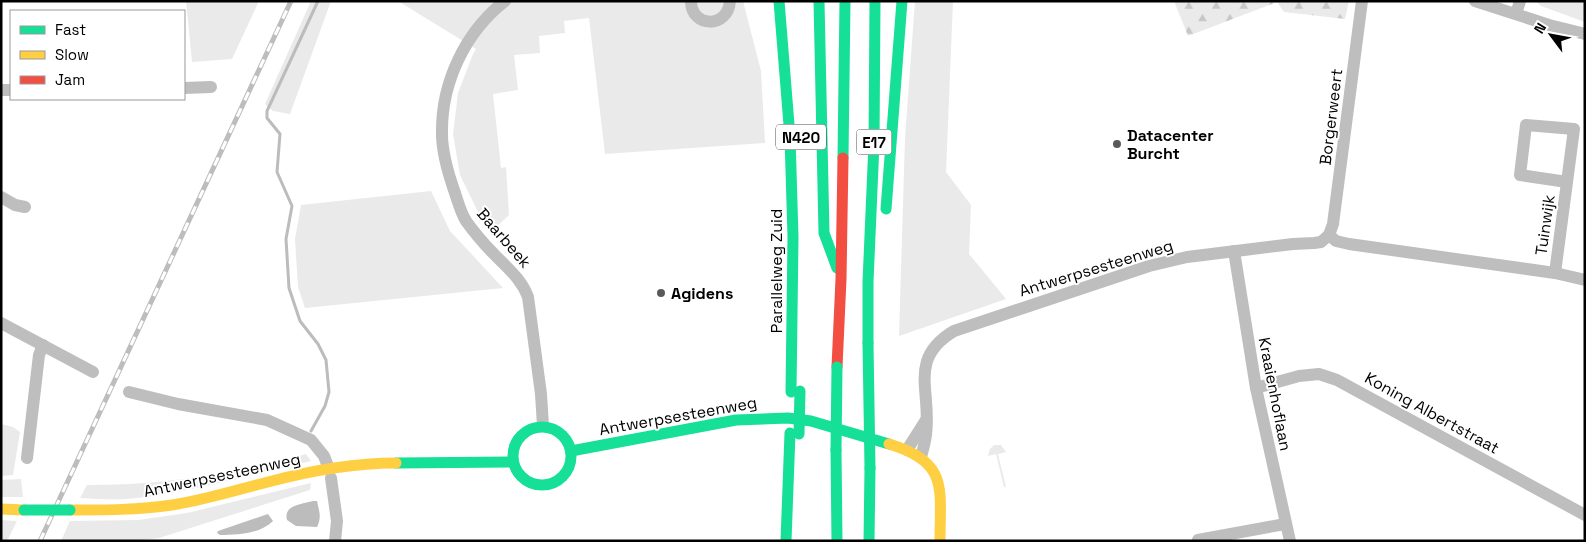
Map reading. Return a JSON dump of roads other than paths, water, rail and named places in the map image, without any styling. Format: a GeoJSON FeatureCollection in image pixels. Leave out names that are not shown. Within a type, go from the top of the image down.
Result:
{"type":"FeatureCollection","features":[{"type":"Feature","properties":{"kind":"main road","name":"Parallelweg Zuid"},"geometry":{"type":"LineString","coordinates":[[779,1],[791,157],[795,392]]}},
{"type":"Feature","properties":{"kind":"main road"},"geometry":{"type":"LineString","coordinates":[[819,1],[824,233],[841,278]]}},
{"type":"Feature","properties":{"kind":"main road","name":"E17"},"geometry":{"type":"LineString","coordinates":[[837,541],[837,367],[841,278],[845,1]]}},
{"type":"Feature","properties":{"kind":"main road","name":"E17"},"geometry":{"type":"LineString","coordinates":[[869,541],[868,282],[874,143],[875,1]]}},
{"type":"Feature","properties":{"kind":"main road"},"geometry":{"type":"LineString","coordinates":[[885,220],[902,1]]}},
{"type":"Feature","properties":{"kind":"main road","name":"Parallelweg Zuid"},"geometry":{"type":"LineString","coordinates":[[786,541],[794,433],[802,273],[801,128]]}},
{"type":"Feature","properties":{"kind":"main road"},"geometry":{"type":"LineString","coordinates":[[868,282],[881,239]]}},
{"type":"Feature","properties":{"kind":"main road","name":"Antwerpsesteenweg"},"geometry":{"type":"LineString","coordinates":[[571,451],[711,424],[746,419],[788,418],[811,421],[907,450],[921,457]]}},
{"type":"Feature","properties":{"kind":"main road"},"geometry":{"type":"LineString","coordinates":[[542,426],[552,428],[562,434],[569,444],[571,451],[571,462],[566,474],[557,481],[543,485],[532,484],[526,481],[520,476],[513,462],[514,447],[520,436],[532,428],[542,426]]}},
{"type":"Feature","properties":{"kind":"main road","name":"Parallelweg Zuid"},"geometry":{"type":"LineString","coordinates":[[794,433],[799,500]]}},
{"type":"Feature","properties":{"kind":"main road"},"geometry":{"type":"LineString","coordinates":[[921,457],[931,467],[937,477],[940,488],[940,541]]}},
{"type":"Feature","properties":{"kind":"main road","name":"Antwerpsesteenweg"},"geometry":{"type":"LineString","coordinates":[[1,509],[126,510],[172,505],[270,481],[330,474],[386,463],[513,462]]}},
{"type":"Feature","properties":{"kind":"street","name":"Baarbeek"},"geometry":{"type":"LineString","coordinates":[[505,1],[489,13],[463,49],[446,90],[442,134],[449,178],[465,219],[492,252],[515,273],[524,286],[528,297],[541,394],[542,426]]}},
{"type":"Feature","properties":{"kind":"street"},"geometry":{"type":"LineString","coordinates":[[691,1],[694,12],[699,18],[712,22],[725,16],[729,10],[730,1]]}},
{"type":"Feature","properties":{"kind":"street","name":"Borgerweert"},"geometry":{"type":"LineString","coordinates":[[1330,235],[1362,1]]}},
{"type":"Feature","properties":{"kind":"street"},"geometry":{"type":"LineString","coordinates":[[1474,1],[1549,25],[1585,34]]}},
{"type":"Feature","properties":{"kind":"street"},"geometry":{"type":"LineString","coordinates":[[1516,14],[1520,1]]}},
{"type":"Feature","properties":{"kind":"street"},"geometry":{"type":"LineString","coordinates":[[185,88],[211,87]]}},
{"type":"Feature","properties":{"kind":"street","name":"Tuinwijk"},"geometry":{"type":"LineString","coordinates":[[1555,272],[1567,182],[1574,129],[1526,125],[1520,175],[1567,182]]}},
{"type":"Feature","properties":{"kind":"street"},"geometry":{"type":"LineString","coordinates":[[1,198],[15,205],[25,207]]}},
{"type":"Feature","properties":{"kind":"street"},"geometry":{"type":"LineString","coordinates":[[1330,235],[1336,241],[1349,244],[1555,272],[1585,280]]}},
{"type":"Feature","properties":{"kind":"street","name":"Antwerpsesteenweg"},"geometry":{"type":"LineString","coordinates":[[921,457],[926,434],[925,371],[928,358],[932,349],[940,340],[954,331],[1149,266],[1187,257],[1321,242],[1330,235]]}},
{"type":"Feature","properties":{"kind":"street","name":"Kraaienhoflaan"},"geometry":{"type":"LineString","coordinates":[[1234,251],[1256,388],[1290,541]]}},
{"type":"Feature","properties":{"kind":"street"},"geometry":{"type":"LineString","coordinates":[[1,324],[93,372]]}},
{"type":"Feature","properties":{"kind":"street"},"geometry":{"type":"LineString","coordinates":[[27,458],[40,355],[43,345]]}},
{"type":"Feature","properties":{"kind":"street","name":"Koning Albertstraat"},"geometry":{"type":"LineString","coordinates":[[1256,388],[1299,376],[1320,374],[1337,380],[1585,515]]}},
{"type":"Feature","properties":{"kind":"street","name":"Antwerpsesteenweg"},"geometry":{"type":"LineString","coordinates":[[129,392],[178,404],[267,420],[311,440],[324,456],[330,474]]}},
{"type":"Feature","properties":{"kind":"street"},"geometry":{"type":"LineString","coordinates":[[907,450],[926,420]]}},
{"type":"Feature","properties":{"kind":"street"},"geometry":{"type":"LineString","coordinates":[[330,474],[337,521],[335,541]]}},
{"type":"Feature","properties":{"kind":"street"},"geometry":{"type":"LineString","coordinates":[[1198,540],[1285,524]]}},
{"type":"Feature","properties":{"kind":"waterway"},"geometry":{"type":"LineString","coordinates":[[311,431],[325,406],[329,392],[326,360],[318,344],[300,321],[289,288],[286,239],[292,206],[277,172],[280,134],[267,118],[267,111],[318,1]]}},
{"type":"Feature","properties":{"kind":"railway"},"geometry":{"type":"LineString","coordinates":[[40,541],[291,1]]}},
{"type":"Feature","properties":{"kind":"place","name":"Datacenter Burcht"},"geometry":{"type":"Point","coordinates":[1117,144]}},
{"type":"Feature","properties":{"kind":"place","name":"Agidens"},"geometry":{"type":"Point","coordinates":[661,293]}}]}
